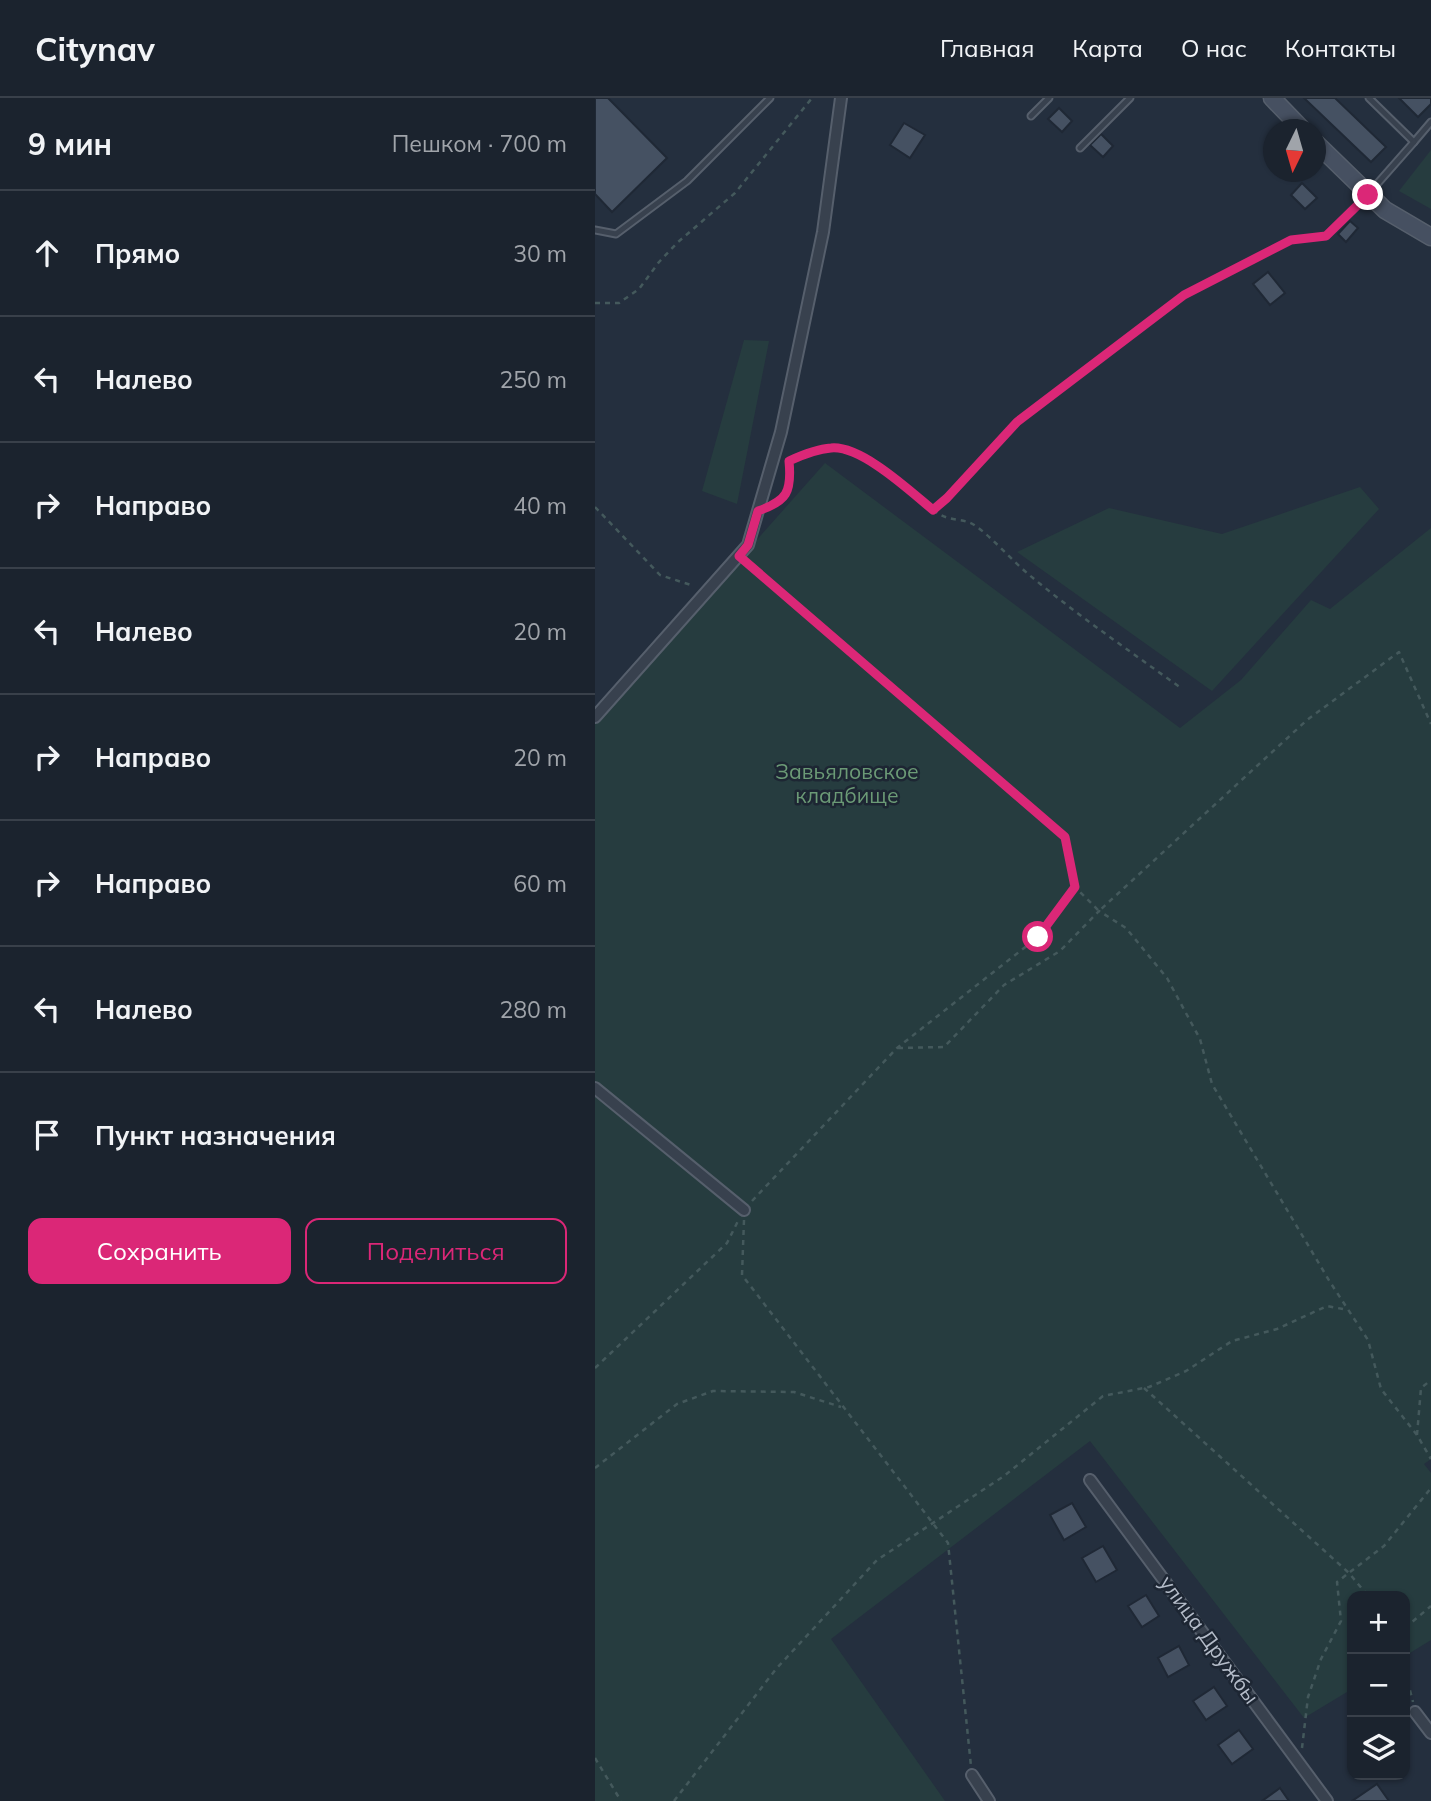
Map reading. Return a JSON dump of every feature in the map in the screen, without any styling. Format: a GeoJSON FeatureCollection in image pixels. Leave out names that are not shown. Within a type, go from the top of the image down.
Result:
{"type":"FeatureCollection","features":[{"type":"Feature","properties":{"kind":"main road"},"geometry":{"type":"LineString","coordinates":[[1272,98],[1292,119]]}},
{"type":"Feature","properties":{"kind":"main road"},"geometry":{"type":"LineString","coordinates":[[1326,153],[1385,210],[1431,237]]}},
{"type":"Feature","properties":{"kind":"street"},"geometry":{"type":"LineString","coordinates":[[595,717],[748,545],[781,432],[823,232],[841,98]]}},
{"type":"Feature","properties":{"kind":"street"},"geometry":{"type":"LineString","coordinates":[[595,1088],[744,1210]]}},
{"type":"Feature","properties":{"kind":"street","name":"улица Дружбы"},"geometry":{"type":"LineString","coordinates":[[1090,1480],[1327,1801]]}},
{"type":"Feature","properties":{"kind":"street"},"geometry":{"type":"LineString","coordinates":[[1415,1712],[1431,1733]]}},
{"type":"Feature","properties":{"kind":"street"},"geometry":{"type":"LineString","coordinates":[[972,1775],[989,1801]]}},
{"type":"Feature","properties":{"kind":"lane"},"geometry":{"type":"LineString","coordinates":[[595,230],[616,234],[677,189],[770,98]]}},
{"type":"Feature","properties":{"kind":"lane"},"geometry":{"type":"LineString","coordinates":[[1031,116],[1049,98]]}},
{"type":"Feature","properties":{"kind":"lane"},"geometry":{"type":"LineString","coordinates":[[1080,148],[1130,98]]}},
{"type":"Feature","properties":{"kind":"lane"},"geometry":{"type":"LineString","coordinates":[[1369,98],[1414,142]]}},
{"type":"Feature","properties":{"kind":"lane"},"geometry":{"type":"LineString","coordinates":[[1368,195],[1431,122]]}},
{"type":"Feature","properties":{"kind":"path"},"geometry":{"type":"LineString","coordinates":[[595,303],[619,303],[639,289],[678,242],[735,193],[812,98]]}},
{"type":"Feature","properties":{"kind":"path"},"geometry":{"type":"LineString","coordinates":[[933,510],[1017,422],[1184,295],[1291,240],[1326,236],[1368,195]]}},
{"type":"Feature","properties":{"kind":"path"},"geometry":{"type":"LineString","coordinates":[[758,511],[778,505],[785,498],[789,461],[781,432]]}},
{"type":"Feature","properties":{"kind":"path"},"geometry":{"type":"LineString","coordinates":[[789,461],[833,447],[848,450],[899,482],[943,517],[962,520],[976,526],[1034,579],[1181,688]]}},
{"type":"Feature","properties":{"kind":"path"},"geometry":{"type":"LineString","coordinates":[[595,507],[660,575],[708,591]]}},
{"type":"Feature","properties":{"kind":"path"},"geometry":{"type":"LineString","coordinates":[[739,556],[1065,837],[1075,887],[1099,911],[1126,928],[1167,978],[1200,1039],[1212,1084],[1368,1340],[1381,1389],[1417,1435],[1431,1459]]}},
{"type":"Feature","properties":{"kind":"path"},"geometry":{"type":"LineString","coordinates":[[897,1048],[944,1047],[1004,985],[1061,951],[1099,911],[1307,720],[1399,652],[1431,724]]}},
{"type":"Feature","properties":{"kind":"path"},"geometry":{"type":"LineString","coordinates":[[596,1366],[727,1242],[744,1210],[897,1048],[1038,937],[1075,887]]}},
{"type":"Feature","properties":{"kind":"path"},"geometry":{"type":"LineString","coordinates":[[744,1210],[743,1275],[948,1544],[972,1775]]}},
{"type":"Feature","properties":{"kind":"path"},"geometry":{"type":"LineString","coordinates":[[674,1801],[776,1669],[877,1560],[1004,1476],[1103,1396],[1144,1388],[1186,1371],[1232,1341],[1277,1329],[1327,1306],[1348,1310]]}},
{"type":"Feature","properties":{"kind":"path"},"geometry":{"type":"LineString","coordinates":[[1417,1435],[1421,1388],[1431,1380]]}},
{"type":"Feature","properties":{"kind":"path"},"geometry":{"type":"LineString","coordinates":[[1144,1388],[1349,1573],[1364,1591]]}},
{"type":"Feature","properties":{"kind":"path"},"geometry":{"type":"LineString","coordinates":[[595,1468],[677,1404],[713,1391],[794,1392],[844,1407]]}},
{"type":"Feature","properties":{"kind":"path"},"geometry":{"type":"LineString","coordinates":[[1300,1764],[1308,1697],[1321,1659],[1341,1621],[1337,1582],[1384,1546],[1431,1488]]}},
{"type":"Feature","properties":{"kind":"path"},"geometry":{"type":"LineString","coordinates":[[1410,1624],[1431,1606]]}},
{"type":"Feature","properties":{"kind":"path"},"geometry":{"type":"LineString","coordinates":[[1410,1692],[1415,1712]]}},
{"type":"Feature","properties":{"kind":"path"},"geometry":{"type":"LineString","coordinates":[[595,1758],[621,1801]]}},
{"type":"Feature","properties":{"kind":"green space"},"geometry":{"type":"Polygon","coordinates":[[[1431,150],[1431,209],[1399,191],[1431,150]]]}},
{"type":"Feature","properties":{"kind":"green space"},"geometry":{"type":"Polygon","coordinates":[[[744,340],[769,341],[737,504],[702,491],[744,340]]]}},
{"type":"Feature","properties":{"kind":"green space","name":"Завьяловское кладбище"},"geometry":{"type":"Polygon","coordinates":[[[825,463],[1180,728],[1241,680],[1311,600],[1330,609],[1431,528],[1431,1459],[1424,1464],[1431,1473],[1431,1640],[1410,1653],[1410,1591],[1347,1591],[1347,1692],[1304,1718],[1090,1441],[831,1639],[945,1801],[595,1801],[595,722],[825,463]]]}},
{"type":"Feature","properties":{"kind":"green space"},"geometry":{"type":"Polygon","coordinates":[[[1360,487],[1379,509],[1212,691],[1017,552],[1109,508],[1222,534],[1360,487]]]}},
{"type":"Feature","properties":{"kind":"building"},"geometry":{"type":"Polygon","coordinates":[[[595,98],[608,98],[667,158],[612,212],[595,194],[595,98]]]}},
{"type":"Feature","properties":{"kind":"building"},"geometry":{"type":"Polygon","coordinates":[[[1304,98],[1335,98],[1386,147],[1371,162],[1304,98]]]}},
{"type":"Feature","properties":{"kind":"building"},"geometry":{"type":"Polygon","coordinates":[[[1399,98],[1431,98],[1431,104],[1418,117],[1399,98]]]}},
{"type":"Feature","properties":{"kind":"building"},"geometry":{"type":"Polygon","coordinates":[[[1059,108],[1072,121],[1062,132],[1048,119],[1059,108]]]}},
{"type":"Feature","properties":{"kind":"building"},"geometry":{"type":"Polygon","coordinates":[[[904,123],[925,135],[910,158],[890,145],[904,123]]]}},
{"type":"Feature","properties":{"kind":"building"},"geometry":{"type":"Polygon","coordinates":[[[1101,134],[1113,146],[1103,157],[1090,145],[1101,134]]]}},
{"type":"Feature","properties":{"kind":"building"},"geometry":{"type":"Polygon","coordinates":[[[1302,183],[1317,198],[1305,209],[1291,195],[1302,183]]]}},
{"type":"Feature","properties":{"kind":"building"},"geometry":{"type":"Polygon","coordinates":[[[1350,221],[1358,228],[1346,242],[1338,234],[1350,221]]]}},
{"type":"Feature","properties":{"kind":"building"},"geometry":{"type":"Polygon","coordinates":[[[1268,272],[1285,293],[1270,305],[1253,284],[1268,272]]]}},
{"type":"Feature","properties":{"kind":"building"},"geometry":{"type":"Polygon","coordinates":[[[1072,1503],[1086,1527],[1064,1540],[1050,1515],[1072,1503]]]}},
{"type":"Feature","properties":{"kind":"building"},"geometry":{"type":"Polygon","coordinates":[[[1103,1546],[1117,1570],[1096,1582],[1082,1558],[1103,1546]]]}},
{"type":"Feature","properties":{"kind":"building"},"geometry":{"type":"Polygon","coordinates":[[[1146,1595],[1159,1616],[1142,1627],[1128,1606],[1146,1595]]]}},
{"type":"Feature","properties":{"kind":"building"},"geometry":{"type":"Polygon","coordinates":[[[1179,1646],[1189,1665],[1168,1677],[1158,1658],[1179,1646]]]}},
{"type":"Feature","properties":{"kind":"building"},"geometry":{"type":"Polygon","coordinates":[[[1214,1687],[1227,1706],[1206,1720],[1193,1701],[1214,1687]]]}},
{"type":"Feature","properties":{"kind":"building"},"geometry":{"type":"Polygon","coordinates":[[[1239,1730],[1253,1749],[1232,1764],[1218,1745],[1239,1730]]]}},
{"type":"Feature","properties":{"kind":"building"},"geometry":{"type":"Polygon","coordinates":[[[1377,1784],[1389,1801],[1352,1801],[1377,1784]]]}},
{"type":"Feature","properties":{"kind":"building"},"geometry":{"type":"Polygon","coordinates":[[[1280,1788],[1289,1801],[1262,1801],[1280,1788]]]}},
{"type":"Feature","properties":{"kind":"route"},"geometry":{"type":"LineString","coordinates":[[1038,937],[1075,887],[1065,837],[739,556],[748,545],[758,511],[778,505],[785,498],[789,461],[833,447],[848,450],[867,460],[933,510],[1017,422],[1184,295],[1291,240],[1326,236],[1368,195]]}}]}
